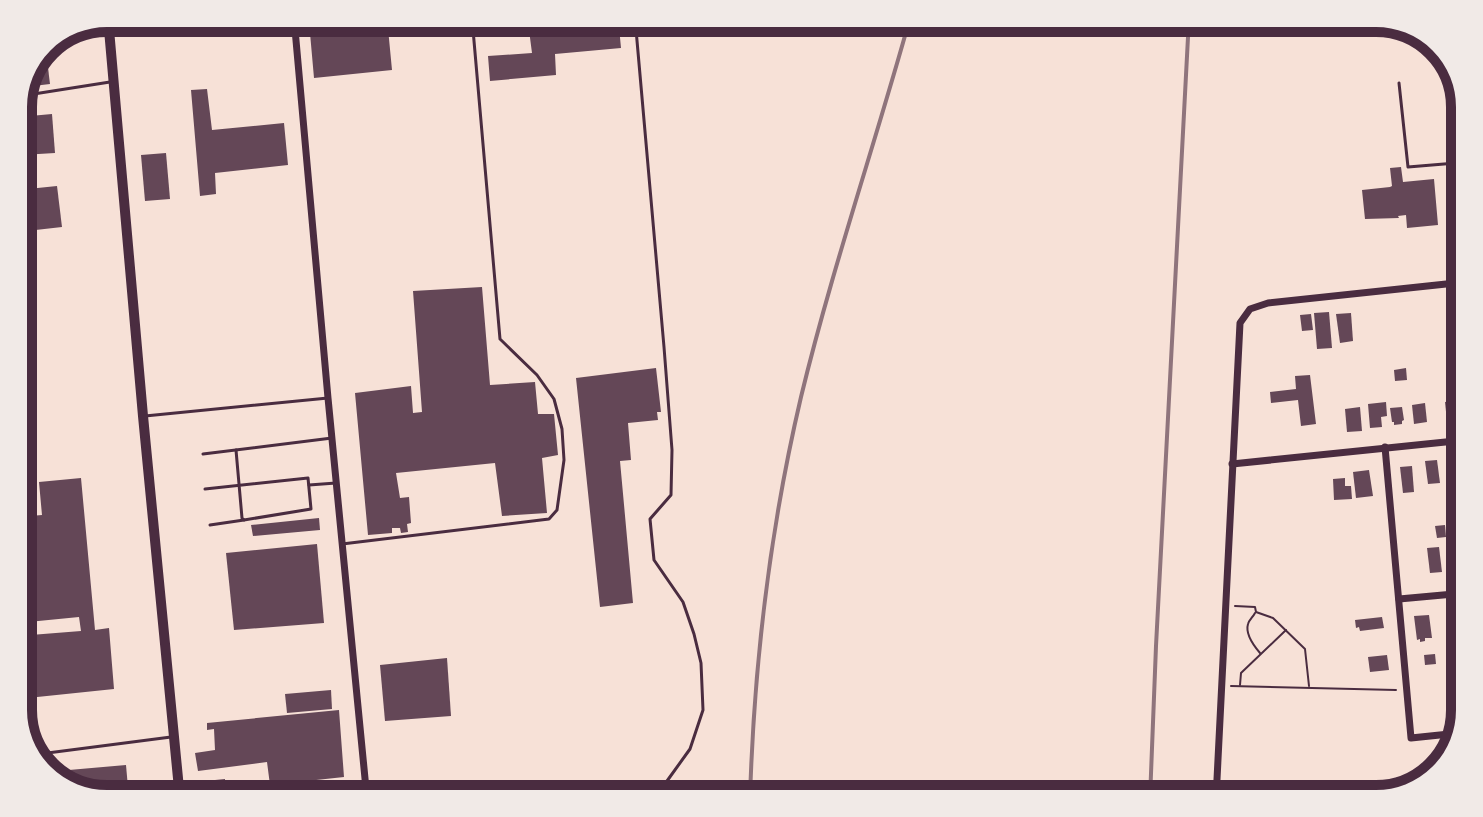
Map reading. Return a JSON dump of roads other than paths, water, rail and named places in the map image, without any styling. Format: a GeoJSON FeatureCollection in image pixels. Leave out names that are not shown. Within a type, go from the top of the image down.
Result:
{"type":"FeatureCollection","features":[{"type":"Feature","properties":{"kind":"main road"},"geometry":{"type":"LineString","coordinates":[[109,32],[179,785]]}},
{"type":"Feature","properties":{"kind":"street"},"geometry":{"type":"LineString","coordinates":[[295,32],[366,785]]}},
{"type":"Feature","properties":{"kind":"street"},"geometry":{"type":"LineString","coordinates":[[1217,785],[1240,323],[1250,309],[1268,303],[1451,283]]}},
{"type":"Feature","properties":{"kind":"street"},"geometry":{"type":"LineString","coordinates":[[1232,464],[1451,441]]}},
{"type":"Feature","properties":{"kind":"street"},"geometry":{"type":"LineString","coordinates":[[1385,447],[1411,738],[1447,734]]}},
{"type":"Feature","properties":{"kind":"street"},"geometry":{"type":"LineString","coordinates":[[1399,599],[1451,594]]}},
{"type":"Feature","properties":{"kind":"lane"},"geometry":{"type":"LineString","coordinates":[[342,544],[549,519],[557,510],[564,460],[562,429],[554,399],[537,375],[500,339],[473,32]]}},
{"type":"Feature","properties":{"kind":"lane"},"geometry":{"type":"LineString","coordinates":[[636,32],[672,450],[671,495],[650,519],[654,560],[683,602],[694,634],[701,663],[703,710],[690,749],[667,781],[659,785]]}},
{"type":"Feature","properties":{"kind":"lane"},"geometry":{"type":"LineString","coordinates":[[34,94],[114,82]]}},
{"type":"Feature","properties":{"kind":"lane"},"geometry":{"type":"LineString","coordinates":[[1399,83],[1408,167],[1451,163]]}},
{"type":"Feature","properties":{"kind":"lane"},"geometry":{"type":"LineString","coordinates":[[143,416],[328,398]]}},
{"type":"Feature","properties":{"kind":"lane"},"geometry":{"type":"LineString","coordinates":[[203,454],[332,438]]}},
{"type":"Feature","properties":{"kind":"lane"},"geometry":{"type":"LineString","coordinates":[[236,450],[244,520]]}},
{"type":"Feature","properties":{"kind":"lane"},"geometry":{"type":"LineString","coordinates":[[205,489],[308,478],[309,485],[309,511],[210,525]]}},
{"type":"Feature","properties":{"kind":"lane"},"geometry":{"type":"LineString","coordinates":[[309,485],[336,483]]}},
{"type":"Feature","properties":{"kind":"lane"},"geometry":{"type":"LineString","coordinates":[[46,753],[174,737]]}},
{"type":"Feature","properties":{"kind":"railway"},"geometry":{"type":"LineString","coordinates":[[751,785],[765,596],[790,447],[826,302],[906,32]]}},
{"type":"Feature","properties":{"kind":"railway"},"geometry":{"type":"LineString","coordinates":[[1151,785],[1188,32]]}}]}
